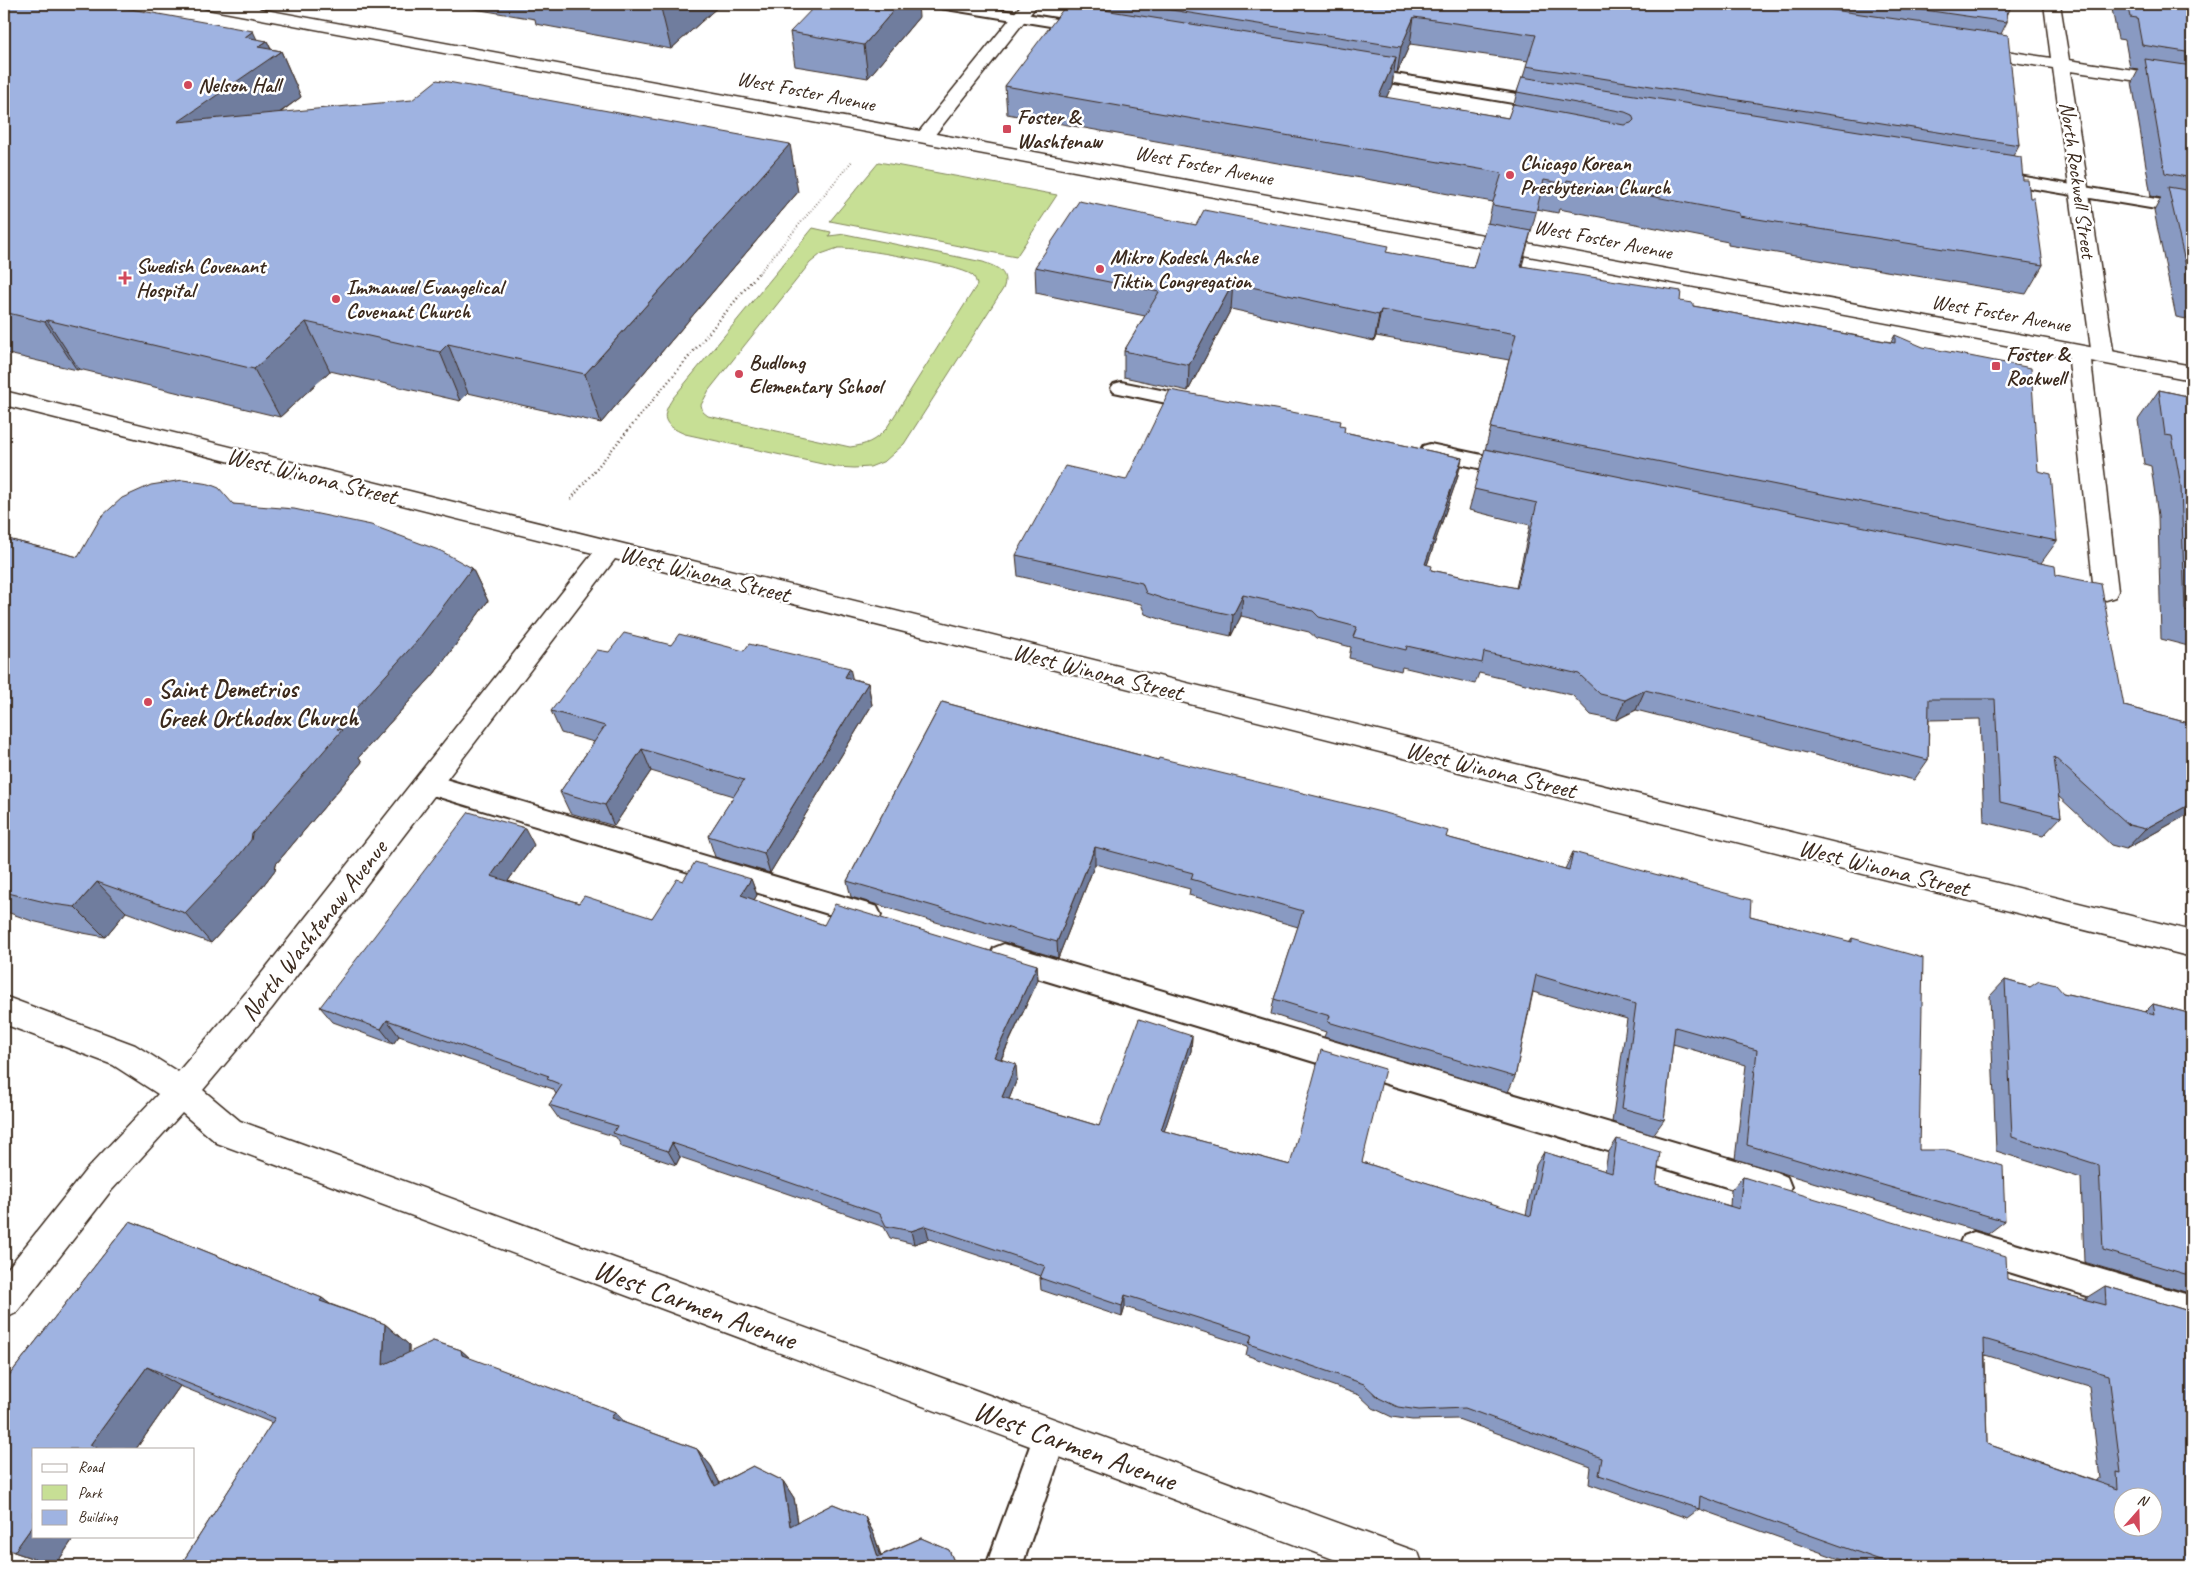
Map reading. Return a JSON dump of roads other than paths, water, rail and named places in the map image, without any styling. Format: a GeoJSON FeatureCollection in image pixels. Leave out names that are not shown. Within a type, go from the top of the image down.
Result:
{"type":"FeatureCollection","features":[{"type":"Feature","properties":{"kind":"street","name":"West Foster Avenue"},"geometry":{"type":"LineString","coordinates":[[208,4],[253,7],[924,137],[2192,373]]}},
{"type":"Feature","properties":{"kind":"street","name":"North Rockwell Street"},"geometry":{"type":"LineString","coordinates":[[2052,4],[2103,356]]}},
{"type":"Feature","properties":{"kind":"street"},"geometry":{"type":"LineString","coordinates":[[924,137],[1025,10]]}},
{"type":"Feature","properties":{"kind":"street"},"geometry":{"type":"LineString","coordinates":[[1956,49],[2192,84]]}},
{"type":"Feature","properties":{"kind":"street"},"geometry":{"type":"LineString","coordinates":[[2079,352],[2096,590]]}},
{"type":"Feature","properties":{"kind":"street","name":"West Winona Street"},"geometry":{"type":"LineString","coordinates":[[4,398],[2192,944]]}},
{"type":"Feature","properties":{"kind":"street","name":"North Washtenaw Avenue"},"geometry":{"type":"LineString","coordinates":[[4,1301],[98,1181],[181,1092],[261,998],[610,549]]}},
{"type":"Feature","properties":{"kind":"street","name":"West Carmen Avenue"},"geometry":{"type":"LineString","coordinates":[[4,1010],[124,1055],[181,1092],[229,1132],[1404,1566]]}},
{"type":"Feature","properties":{"kind":"lane"},"geometry":{"type":"LineString","coordinates":[[940,4],[1025,10],[1098,30]]}},
{"type":"Feature","properties":{"kind":"lane"},"geometry":{"type":"LineString","coordinates":[[1342,70],[1568,107]]}},
{"type":"Feature","properties":{"kind":"lane"},"geometry":{"type":"LineString","coordinates":[[1472,110],[1479,93]]}},
{"type":"Feature","properties":{"kind":"lane"},"geometry":{"type":"LineString","coordinates":[[1980,175],[2192,210]]}},
{"type":"Feature","properties":{"kind":"lane"},"geometry":{"type":"LineString","coordinates":[[1121,388],[1219,408]]}},
{"type":"Feature","properties":{"kind":"lane"},"geometry":{"type":"LineString","coordinates":[[1414,448],[1531,472]]}},
{"type":"Feature","properties":{"kind":"lane"},"geometry":{"type":"LineString","coordinates":[[428,784],[896,923]]}},
{"type":"Feature","properties":{"kind":"lane"},"geometry":{"type":"LineString","coordinates":[[982,949],[1801,1195]]}},
{"type":"Feature","properties":{"kind":"lane"},"geometry":{"type":"LineString","coordinates":[[1954,1240],[2192,1312]]}},
{"type":"Feature","properties":{"kind":"lane"},"geometry":{"type":"LineString","coordinates":[[1004,1566],[1050,1436]]}},
{"type":"Feature","properties":{"kind":"place","name":"Nelson Hall"},"geometry":{"type":"Point","coordinates":[188,85]}},
{"type":"Feature","properties":{"kind":"place","name":"Foster & Washtenaw"},"geometry":{"type":"Point","coordinates":[1007,129]}},
{"type":"Feature","properties":{"kind":"place","name":"Chicago Korean Presbyterian Church"},"geometry":{"type":"Point","coordinates":[1510,175]}},
{"type":"Feature","properties":{"kind":"place","name":"Mikro Kodesh Anshe Tiktin Congregation"},"geometry":{"type":"Point","coordinates":[1100,269]}},
{"type":"Feature","properties":{"kind":"place","name":"Swedish Covenant Hospital"},"geometry":{"type":"Point","coordinates":[125,278]}},
{"type":"Feature","properties":{"kind":"place","name":"Immanuel Evangelical Covenant Church"},"geometry":{"type":"Point","coordinates":[336,299]}},
{"type":"Feature","properties":{"kind":"place","name":"Foster & Rockwell"},"geometry":{"type":"Point","coordinates":[1996,366]}},
{"type":"Feature","properties":{"kind":"place","name":"Budlong Elementary School"},"geometry":{"type":"Point","coordinates":[739,374]}},
{"type":"Feature","properties":{"kind":"place","name":"Saint Demetrios Greek Orthodox Church"},"geometry":{"type":"Point","coordinates":[148,702]}}]}
